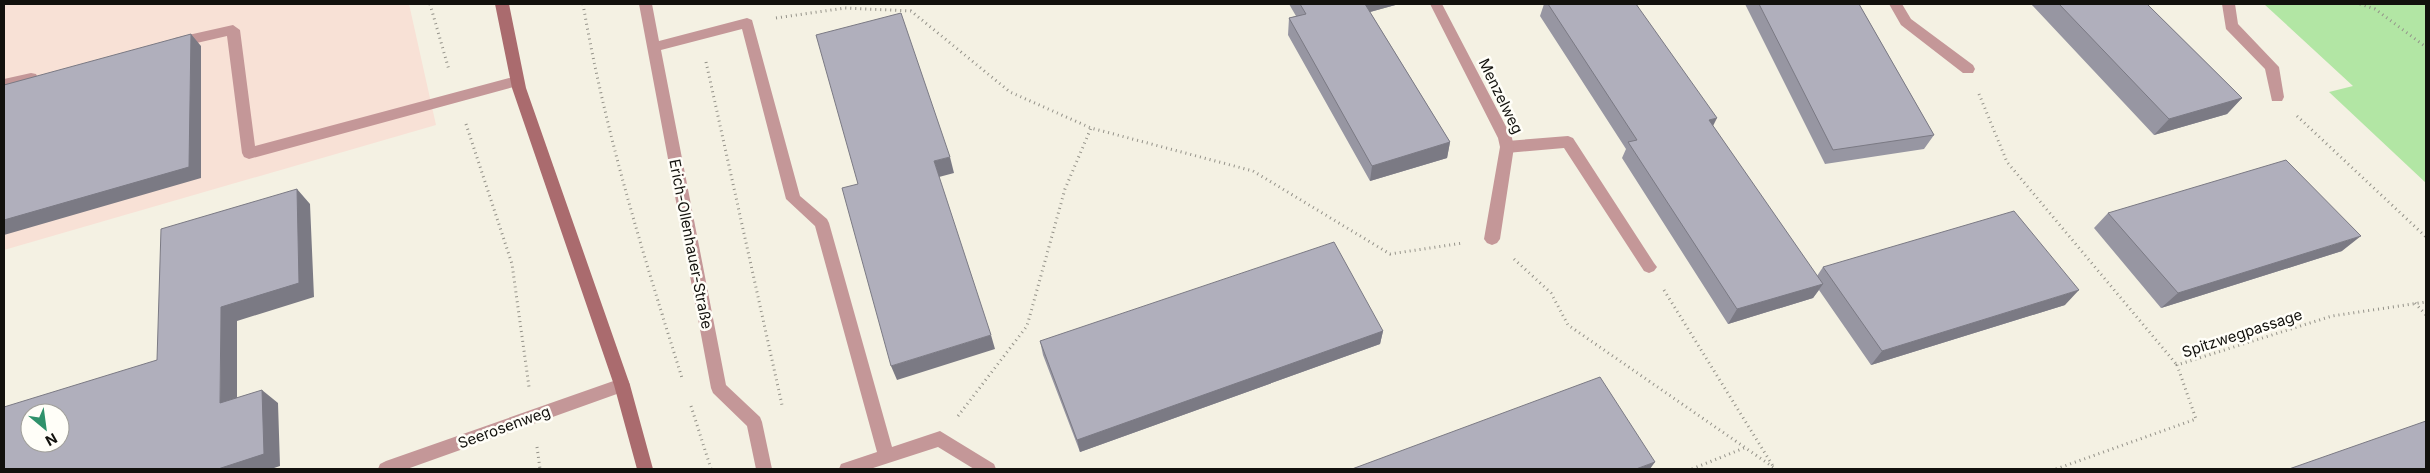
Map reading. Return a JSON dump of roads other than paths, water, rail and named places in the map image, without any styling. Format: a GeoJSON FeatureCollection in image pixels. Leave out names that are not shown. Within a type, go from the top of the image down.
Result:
{"type":"FeatureCollection","features":[{"type":"Feature","properties":{"kind":"street"},"geometry":{"type":"LineString","coordinates":[[502,4],[517,81],[622,385],[645,469]]}},
{"type":"Feature","properties":{"kind":"street","name":"Erich-Ollenhauer-Straße"},"geometry":{"type":"LineString","coordinates":[[645,4],[719,388],[754,422],[764,469]]}},
{"type":"Feature","properties":{"kind":"street","name":"Menzelweg"},"geometry":{"type":"LineString","coordinates":[[1436,4],[1505,138],[1507,147],[1492,239]]}},
{"type":"Feature","properties":{"kind":"street"},"geometry":{"type":"LineString","coordinates":[[1896,4],[1906,22],[1968,69]]}},
{"type":"Feature","properties":{"kind":"street"},"geometry":{"type":"LineString","coordinates":[[2229,4],[2231,26],[2272,68],[2277,97]]}},
{"type":"Feature","properties":{"kind":"street"},"geometry":{"type":"LineString","coordinates":[[653,47],[747,23],[794,199],[822,223],[888,457]]}},
{"type":"Feature","properties":{"kind":"street"},"geometry":{"type":"LineString","coordinates":[[166,46],[233,30],[249,153],[517,81]]}},
{"type":"Feature","properties":{"kind":"street"},"geometry":{"type":"LineString","coordinates":[[4,84],[42,75]]}},
{"type":"Feature","properties":{"kind":"street"},"geometry":{"type":"LineString","coordinates":[[1507,147],[1568,142],[1649,267]]}},
{"type":"Feature","properties":{"kind":"street","name":"Seerosenweg"},"geometry":{"type":"LineString","coordinates":[[386,469],[622,385]]}},
{"type":"Feature","properties":{"kind":"street"},"geometry":{"type":"LineString","coordinates":[[847,469],[940,439],[988,469]]}}]}
